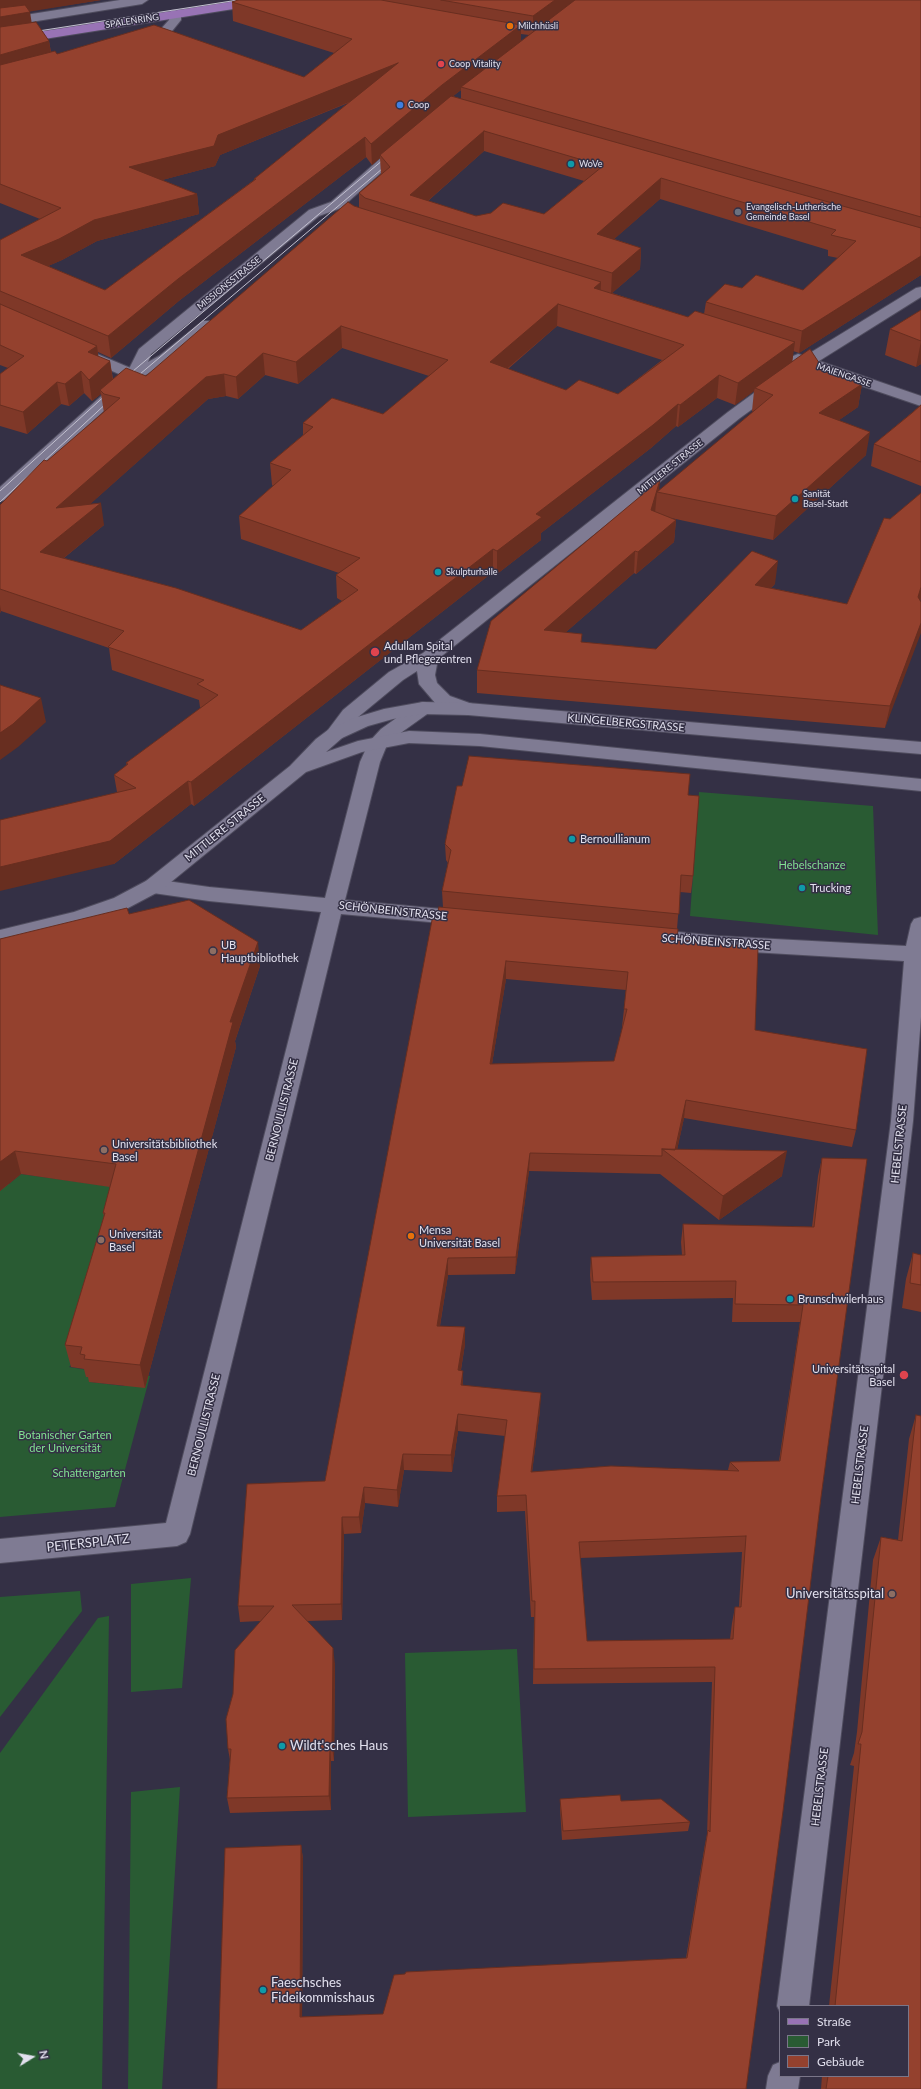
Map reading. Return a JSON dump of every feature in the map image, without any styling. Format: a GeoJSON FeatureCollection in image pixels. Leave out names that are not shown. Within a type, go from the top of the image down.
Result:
{"type":"FeatureCollection","features":[{"type":"Feature","properties":{"kind":"main road","name":"SPALENRING"},"geometry":{"type":"LineString","coordinates":[[0,42],[265,0]]}},
{"type":"Feature","properties":{"kind":"main road","name":"SPALENRING"},"geometry":{"type":"LineString","coordinates":[[0,30],[146,2]]}},
{"type":"Feature","properties":{"kind":"street","name":"SPALENRING"},"geometry":{"type":"LineString","coordinates":[[0,23],[146,2]]}},
{"type":"Feature","properties":{"kind":"street"},"geometry":{"type":"LineString","coordinates":[[126,46],[164,33],[171,27],[175,20],[175,14]]}},
{"type":"Feature","properties":{"kind":"street","name":"MISSIONSSTRASSE"},"geometry":{"type":"LineString","coordinates":[[134,375],[144,352],[314,213],[340,213],[415,137]]}},
{"type":"Feature","properties":{"kind":"street","name":"MITTLERE STRASSE"},"geometry":{"type":"LineString","coordinates":[[154,886],[297,770],[323,743],[335,734],[350,714],[396,676],[429,657],[620,507],[734,415],[807,362],[921,291]]}},
{"type":"Feature","properties":{"kind":"street","name":"MISSIONSSTRASSE"},"geometry":{"type":"LineString","coordinates":[[0,496],[34,463],[134,375],[164,359],[221,314]]}},
{"type":"Feature","properties":{"kind":"street"},"geometry":{"type":"LineString","coordinates":[[73,348],[134,375]]}},
{"type":"Feature","properties":{"kind":"street","name":"MAIENGASSE"},"geometry":{"type":"LineString","coordinates":[[784,355],[921,401]]}},
{"type":"Feature","properties":{"kind":"street"},"geometry":{"type":"LineString","coordinates":[[429,657],[426,675],[428,684],[434,692],[443,700],[468,709]]}},
{"type":"Feature","properties":{"kind":"street","name":"KLINGELBERGSTRASSE"},"geometry":{"type":"LineString","coordinates":[[335,734],[361,722],[423,708],[468,709],[921,746]]}},
{"type":"Feature","properties":{"kind":"street","name":"BERNOULLISTRASSE"},"geometry":{"type":"LineString","coordinates":[[177,1534],[333,905],[370,762],[379,742],[388,733],[423,708]]}},
{"type":"Feature","properties":{"kind":"street"},"geometry":{"type":"LineString","coordinates":[[379,742],[409,737],[480,740],[686,760],[781,772],[921,785]]}},
{"type":"Feature","properties":{"kind":"street","name":"MITTLERE STRASSE"},"geometry":{"type":"LineString","coordinates":[[297,770],[338,753],[379,742]]}},
{"type":"Feature","properties":{"kind":"street"},"geometry":{"type":"LineString","coordinates":[[0,937],[85,915],[121,903],[154,886]]}},
{"type":"Feature","properties":{"kind":"street","name":"SCHÖNBEINSTRASSE"},"geometry":{"type":"LineString","coordinates":[[154,886],[209,894],[484,920]]}},
{"type":"Feature","properties":{"kind":"street","name":"HEBELSTRASSE"},"geometry":{"type":"LineString","coordinates":[[792,2005],[902,1122],[915,954],[921,924]]}},
{"type":"Feature","properties":{"kind":"street","name":"SCHÖNBEINSTRASSE"},"geometry":{"type":"LineString","coordinates":[[632,935],[718,943],[915,954]]}},
{"type":"Feature","properties":{"kind":"street","name":"PETERSPLATZ"},"geometry":{"type":"LineString","coordinates":[[0,1551],[177,1534]]}},
{"type":"Feature","properties":{"kind":"street"},"geometry":{"type":"LineString","coordinates":[[782,2089],[784,2077]]}},
{"type":"Feature","properties":{"kind":"green space","name":"Hebelschanze"},"geometry":{"type":"Polygon","coordinates":[[[699,792],[873,806],[878,935],[690,916],[699,792]]]}},
{"type":"Feature","properties":{"kind":"green space","name":"Botanischer Garten der Universität"},"geometry":{"type":"Polygon","coordinates":[[[21,1174],[115,1187],[72,1364],[69,1367],[88,1370],[90,1382],[124,1386],[132,1374],[150,1376],[115,1507],[0,1517],[0,1183],[9,1184],[21,1174]]]}},
{"type":"Feature","properties":{"kind":"green space"},"geometry":{"type":"Polygon","coordinates":[[[191,1578],[182,1688],[131,1692],[131,1584],[191,1578]]]}},
{"type":"Feature","properties":{"kind":"green space"},"geometry":{"type":"Polygon","coordinates":[[[80,1591],[82,1611],[0,1717],[0,1597],[80,1591]]]}},
{"type":"Feature","properties":{"kind":"green space"},"geometry":{"type":"Polygon","coordinates":[[[109,1616],[102,2089],[0,2089],[0,1753],[98,1618],[109,1616]]]}},
{"type":"Feature","properties":{"kind":"green space"},"geometry":{"type":"Polygon","coordinates":[[[517,1649],[526,1812],[408,1817],[405,1653],[517,1649]]]}},
{"type":"Feature","properties":{"kind":"green space"},"geometry":{"type":"Polygon","coordinates":[[[180,1787],[162,2089],[128,2089],[131,1792],[180,1787]]]}},
{"type":"Feature","properties":{"kind":"building"},"geometry":{"type":"Polygon","coordinates":[[[238,0],[381,0],[521,25],[442,85],[371,144],[365,137],[178,279],[108,336],[0,291],[0,240],[61,208],[0,184],[0,65],[55,51],[57,54],[154,25],[304,77],[352,39],[232,2],[238,0]],[[398,63],[218,135],[214,146],[129,167],[197,194],[94,220],[59,239],[21,255],[105,290],[256,179],[254,179],[398,63]]]}},
{"type":"Feature","properties":{"kind":"building"},"geometry":{"type":"Polygon","coordinates":[[[441,0],[555,0],[533,16],[441,0]]]}},
{"type":"Feature","properties":{"kind":"building"},"geometry":{"type":"Polygon","coordinates":[[[575,0],[921,0],[921,217],[461,87],[575,0]]]}},
{"type":"Feature","properties":{"kind":"building"},"geometry":{"type":"Polygon","coordinates":[[[25,5],[30,12],[0,17],[0,8],[25,5]]]}},
{"type":"Feature","properties":{"kind":"building"},"geometry":{"type":"Polygon","coordinates":[[[36,22],[49,41],[0,55],[0,27],[36,22]]]}},
{"type":"Feature","properties":{"kind":"building"},"geometry":{"type":"Polygon","coordinates":[[[451,96],[921,228],[921,256],[802,331],[706,302],[725,284],[742,288],[756,275],[803,290],[856,241],[831,235],[836,230],[661,178],[597,234],[641,248],[612,273],[365,198],[359,193],[390,167],[380,155],[451,96]],[[484,131],[410,195],[476,216],[491,213],[503,203],[544,214],[603,166],[484,131]]]}},
{"type":"Feature","properties":{"kind":"building"},"geometry":{"type":"Polygon","coordinates":[[[348,202],[354,206],[601,282],[594,288],[688,317],[695,311],[795,342],[738,383],[719,375],[680,405],[678,404],[653,425],[536,514],[542,517],[497,551],[493,549],[191,782],[188,781],[110,841],[0,867],[0,820],[136,788],[114,775],[128,764],[126,763],[218,695],[197,684],[204,680],[108,647],[124,631],[0,589],[0,505],[44,460],[47,461],[120,398],[104,394],[100,390],[126,368],[146,376],[348,202]],[[558,304],[490,362],[566,390],[579,380],[618,394],[684,345],[558,304]],[[341,326],[296,362],[263,353],[236,377],[224,374],[206,377],[56,508],[101,503],[40,552],[176,588],[301,630],[358,590],[336,575],[360,558],[239,516],[291,470],[270,463],[313,427],[303,423],[332,398],[383,414],[448,360],[341,326]]]}},
{"type":"Feature","properties":{"kind":"building"},"geometry":{"type":"Polygon","coordinates":[[[0,304],[97,346],[88,352],[110,361],[89,380],[81,371],[65,384],[57,382],[23,412],[0,405],[0,374],[24,356],[0,345],[0,304]]]}},
{"type":"Feature","properties":{"kind":"building"},"geometry":{"type":"Polygon","coordinates":[[[921,310],[921,341],[890,329],[921,310]]]}},
{"type":"Feature","properties":{"kind":"building"},"geometry":{"type":"Polygon","coordinates":[[[810,349],[825,372],[862,384],[819,413],[870,432],[776,516],[657,492],[773,395],[755,388],[810,349]]]}},
{"type":"Feature","properties":{"kind":"building"},"geometry":{"type":"Polygon","coordinates":[[[921,405],[921,462],[874,444],[912,413],[921,405]]]}},
{"type":"Feature","properties":{"kind":"building"},"geometry":{"type":"Polygon","coordinates":[[[660,480],[651,510],[676,520],[638,552],[635,551],[544,630],[582,634],[581,642],[656,649],[752,551],[778,561],[755,585],[847,604],[884,518],[890,519],[921,493],[921,587],[918,597],[921,602],[921,623],[890,706],[477,670],[491,621],[660,480]]]}},
{"type":"Feature","properties":{"kind":"building"},"geometry":{"type":"Polygon","coordinates":[[[0,685],[41,698],[13,724],[0,733],[0,685]]]}},
{"type":"Feature","properties":{"kind":"building","name":"Bernoullianum"},"geometry":{"type":"Polygon","coordinates":[[[469,756],[690,774],[688,795],[699,796],[693,876],[681,875],[679,914],[442,891],[451,850],[445,844],[451,814],[457,786],[462,786],[469,756]]]}},
{"type":"Feature","properties":{"kind":"building","name":"Universitätsbibliothek Basel"},"geometry":{"type":"Polygon","coordinates":[[[189,900],[258,942],[230,1022],[233,1022],[140,1365],[84,1359],[85,1355],[80,1354],[82,1347],[65,1345],[105,1213],[103,1213],[116,1164],[15,1151],[0,1162],[0,939],[127,908],[129,914],[189,900]]]}},
{"type":"Feature","properties":{"kind":"building"},"geometry":{"type":"Polygon","coordinates":[[[439,907],[678,929],[677,940],[758,947],[755,1030],[867,1049],[856,1130],[686,1100],[675,1150],[662,1149],[662,1156],[530,1153],[516,1257],[448,1258],[437,1326],[465,1327],[458,1370],[463,1371],[461,1385],[541,1393],[531,1472],[611,1466],[739,1471],[730,1462],[780,1461],[803,1305],[735,1304],[736,1281],[593,1282],[591,1257],[685,1255],[683,1224],[814,1227],[822,1158],[867,1159],[821,1497],[783,1811],[746,2089],[217,2089],[225,1848],[301,1845],[300,2017],[383,2014],[394,1975],[405,1974],[406,1972],[687,1958],[708,1830],[710,1832],[715,1667],[534,1669],[535,1601],[532,1601],[526,1495],[497,1496],[507,1420],[458,1414],[451,1455],[403,1454],[397,1490],[364,1487],[359,1517],[342,1517],[341,1604],[292,1605],[333,1648],[332,1747],[330,1747],[329,1796],[227,1798],[231,1749],[228,1749],[226,1719],[233,1694],[235,1650],[274,1606],[238,1606],[247,1484],[325,1481],[433,915],[437,915],[439,907]],[[506,961],[490,1064],[614,1061],[627,1009],[624,1009],[628,972],[506,961]],[[746,1536],[579,1542],[587,1641],[733,1639],[735,1607],[741,1607],[746,1536]]]}},
{"type":"Feature","properties":{"kind":"building"},"geometry":{"type":"Polygon","coordinates":[[[662,1149],[787,1151],[723,1196],[662,1149]]]}},
{"type":"Feature","properties":{"kind":"building"},"geometry":{"type":"Polygon","coordinates":[[[913,1253],[921,1255],[921,1285],[910,1283],[913,1253]]]}},
{"type":"Feature","properties":{"kind":"building"},"geometry":{"type":"Polygon","coordinates":[[[916,1415],[921,1416],[921,2089],[826,2089],[828,2077],[909,2077],[909,2005],[835,2005],[861,1744],[858,1744],[862,1732],[881,1537],[902,1541],[916,1415]]]}},
{"type":"Feature","properties":{"kind":"building"},"geometry":{"type":"Polygon","coordinates":[[[620,1795],[621,1801],[661,1799],[690,1822],[563,1831],[560,1799],[620,1795]]]}},
{"type":"Feature","properties":{"kind":"tram line"},"geometry":{"type":"LineString","coordinates":[[32,32],[238,0]]}},
{"type":"Feature","properties":{"kind":"tram line"},"geometry":{"type":"LineString","coordinates":[[126,377],[390,154]]}},
{"type":"Feature","properties":{"kind":"tram line"},"geometry":{"type":"LineString","coordinates":[[133,380],[389,163]]}},
{"type":"Feature","properties":{"kind":"tram line"},"geometry":{"type":"LineString","coordinates":[[0,491],[109,392]]}},
{"type":"Feature","properties":{"kind":"tram line"},"geometry":{"type":"LineString","coordinates":[[0,502],[110,400]]}},
{"type":"Feature","properties":{"kind":"place","name":"Milchhüsli"},"geometry":{"type":"Point","coordinates":[510,26]}},
{"type":"Feature","properties":{"kind":"place","name":"Coop Vitality"},"geometry":{"type":"Point","coordinates":[441,64]}},
{"type":"Feature","properties":{"kind":"place","name":"Coop"},"geometry":{"type":"Point","coordinates":[400,105]}},
{"type":"Feature","properties":{"kind":"place","name":"WoVe"},"geometry":{"type":"Point","coordinates":[571,164]}},
{"type":"Feature","properties":{"kind":"place","name":"Evangelisch-Lutherische Gemeinde Basel"},"geometry":{"type":"Point","coordinates":[738,212]}},
{"type":"Feature","properties":{"kind":"place","name":"Sanität Basel-Stadt"},"geometry":{"type":"Point","coordinates":[795,499]}},
{"type":"Feature","properties":{"kind":"place","name":"Skulpturhalle"},"geometry":{"type":"Point","coordinates":[438,572]}},
{"type":"Feature","properties":{"kind":"place","name":"Adullam Spital und Pflegezentren"},"geometry":{"type":"Point","coordinates":[375,652]}},
{"type":"Feature","properties":{"kind":"place","name":"Bernoullianum"},"geometry":{"type":"Point","coordinates":[572,839]}},
{"type":"Feature","properties":{"kind":"place","name":"Trucking"},"geometry":{"type":"Point","coordinates":[802,888]}},
{"type":"Feature","properties":{"kind":"place","name":"UB Hauptbibliothek"},"geometry":{"type":"Point","coordinates":[213,951]}},
{"type":"Feature","properties":{"kind":"place","name":"Universitätsbibliothek Basel"},"geometry":{"type":"Point","coordinates":[104,1150]}},
{"type":"Feature","properties":{"kind":"place","name":"Mensa Universität Basel"},"geometry":{"type":"Point","coordinates":[411,1236]}},
{"type":"Feature","properties":{"kind":"place","name":"Universität Basel"},"geometry":{"type":"Point","coordinates":[101,1240]}},
{"type":"Feature","properties":{"kind":"place","name":"Brunschwilerhaus"},"geometry":{"type":"Point","coordinates":[790,1299]}},
{"type":"Feature","properties":{"kind":"place","name":"Universitätsspital Basel"},"geometry":{"type":"Point","coordinates":[904,1375]}},
{"type":"Feature","properties":{"kind":"place","name":"Universitätsspital"},"geometry":{"type":"Point","coordinates":[892,1594]}},
{"type":"Feature","properties":{"kind":"place","name":"Wildt'sches Haus"},"geometry":{"type":"Point","coordinates":[282,1746]}},
{"type":"Feature","properties":{"kind":"place","name":"Faeschsches Fideikommisshaus"},"geometry":{"type":"Point","coordinates":[263,1990]}},
{"type":"Feature","properties":{"kind":"park label","name":"Schattengarten"},"geometry":{"type":"Point","coordinates":[89,1473]}}]}
